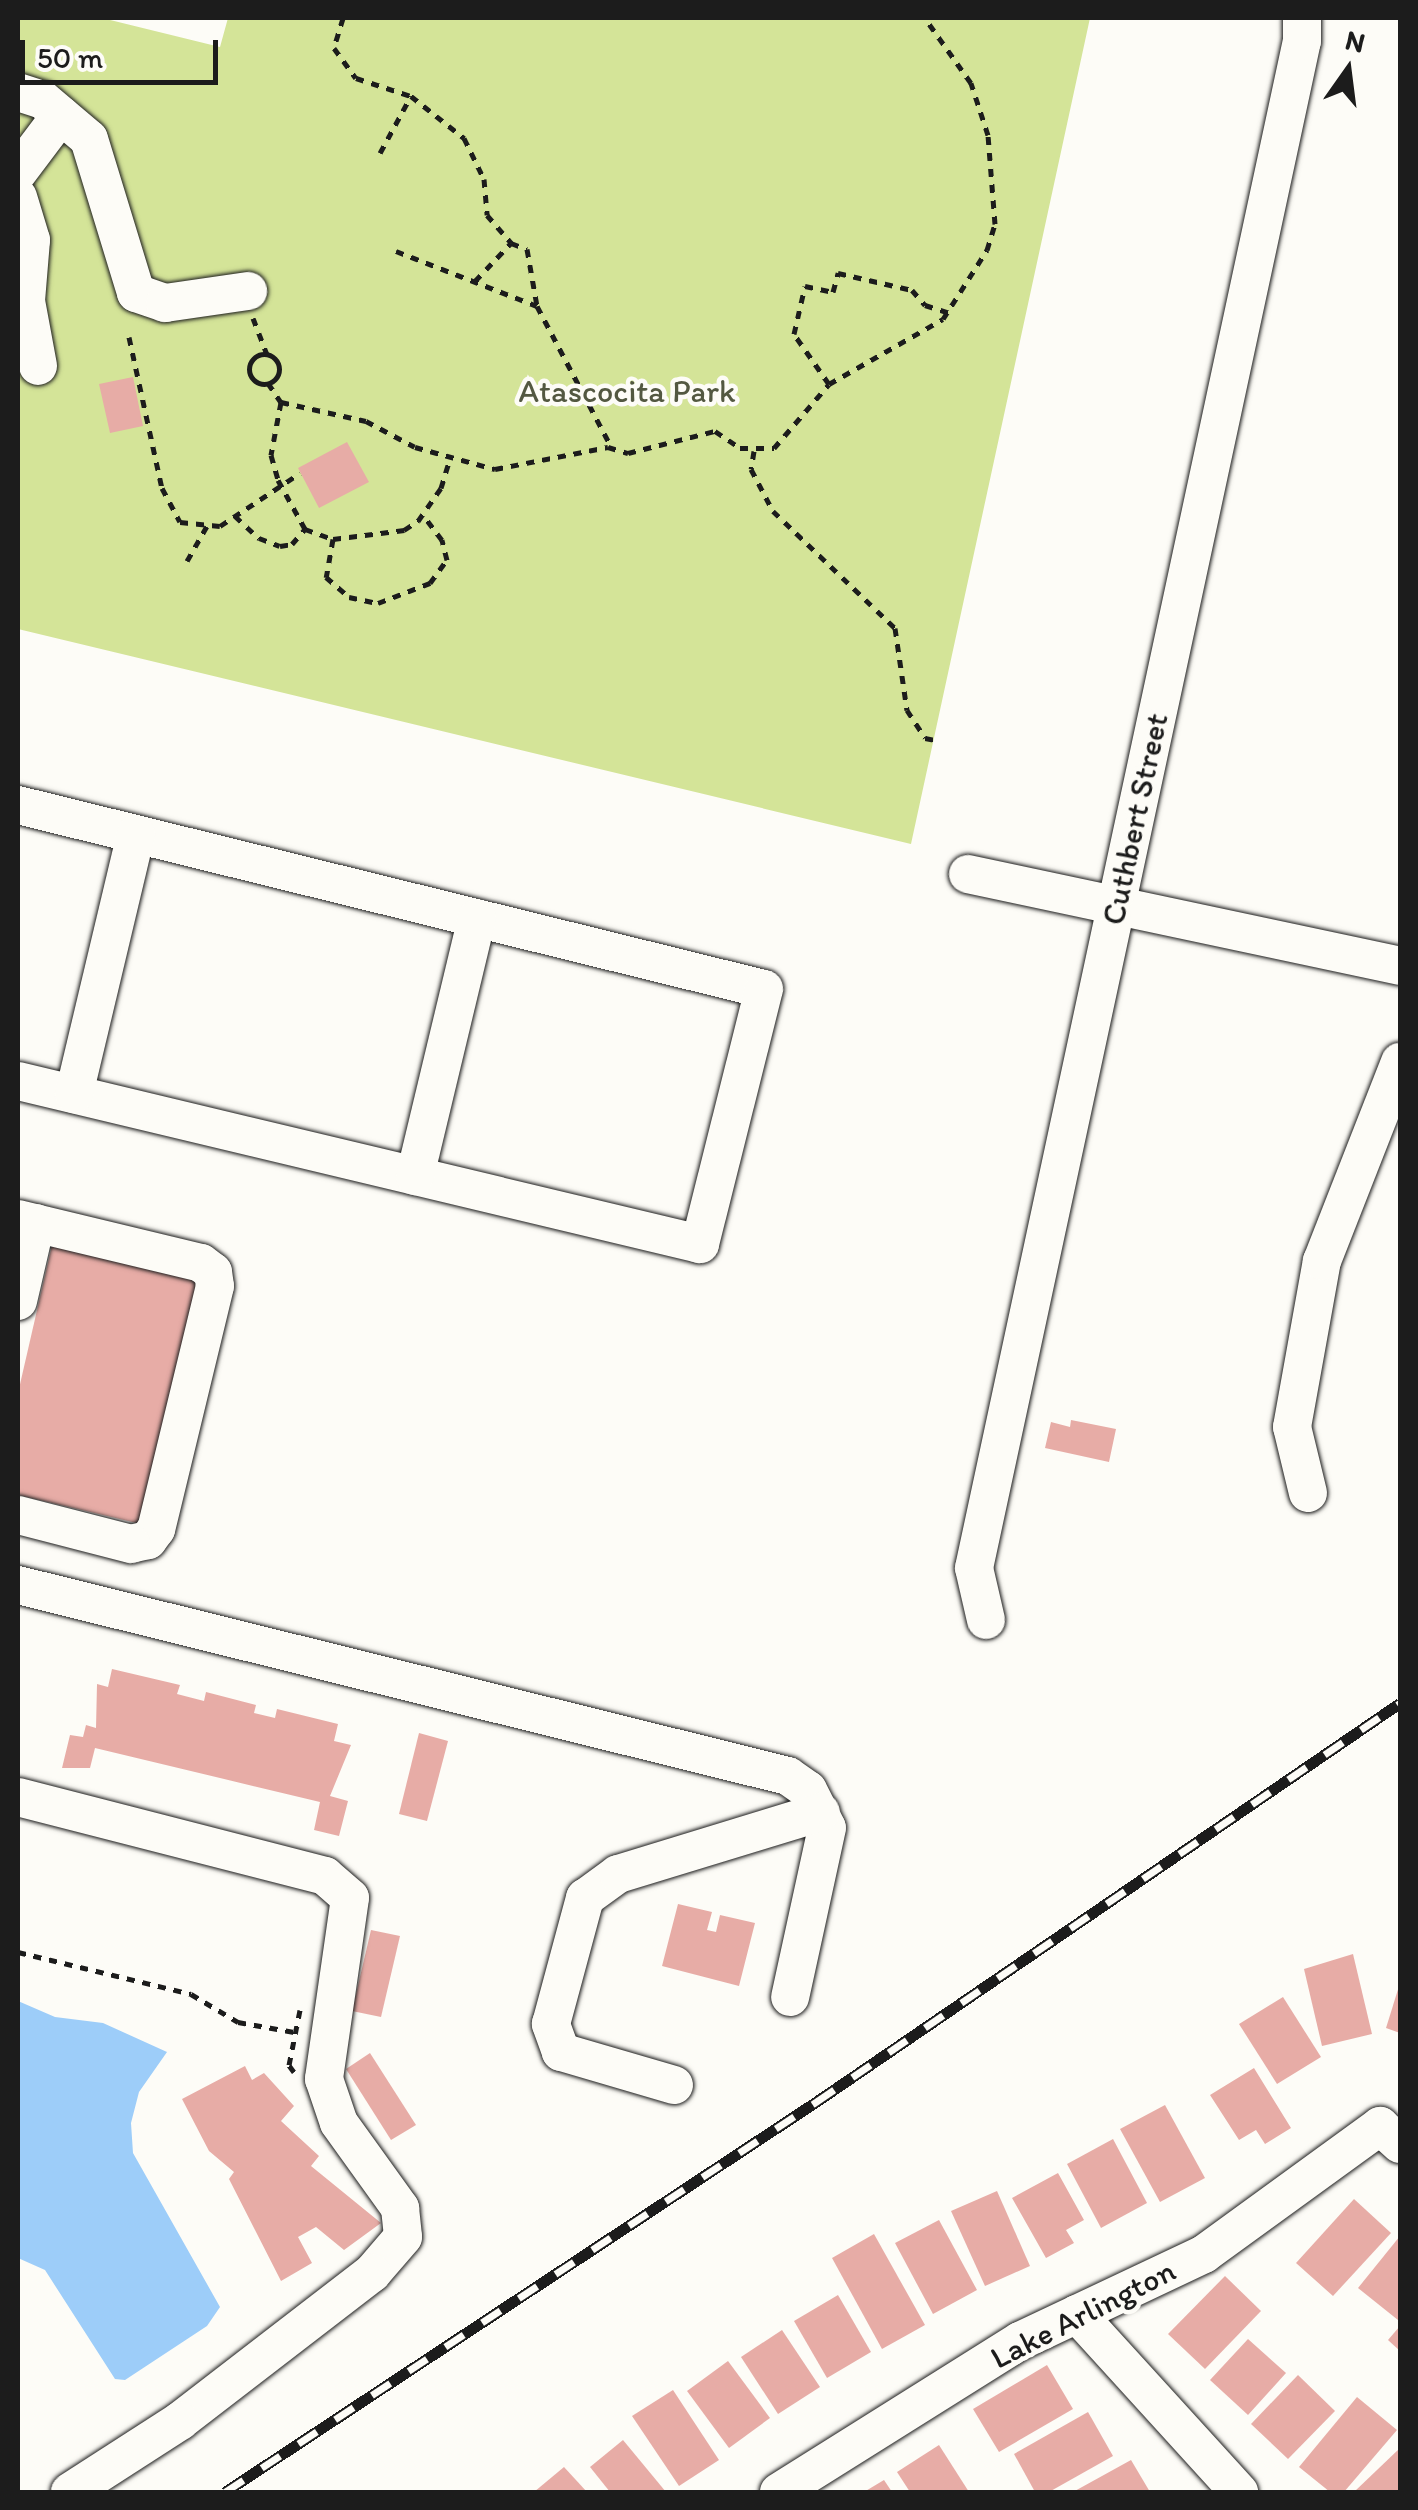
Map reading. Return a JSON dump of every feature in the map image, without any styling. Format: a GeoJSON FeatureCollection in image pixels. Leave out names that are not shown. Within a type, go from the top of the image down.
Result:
{"type":"FeatureCollection","features":[{"type":"Feature","properties":{"kind":"street","name":"Cuthbert Street"},"geometry":{"type":"LineString","coordinates":[[986,1620],[974,1568],[1302,41],[1302,18]]}},
{"type":"Feature","properties":{"kind":"street"},"geometry":{"type":"LineString","coordinates":[[18,92],[43,100],[89,139],[136,293],[164,304],[248,290]]}},
{"type":"Feature","properties":{"kind":"street"},"geometry":{"type":"LineString","coordinates":[[18,172],[61,115]]}},
{"type":"Feature","properties":{"kind":"street"},"geometry":{"type":"LineString","coordinates":[[18,197],[31,240],[26,301],[38,366]]}},
{"type":"Feature","properties":{"kind":"street"},"geometry":{"type":"LineString","coordinates":[[18,805],[764,990],[700,1244],[18,1081]]}},
{"type":"Feature","properties":{"kind":"street"},"geometry":{"type":"LineString","coordinates":[[74,1094],[136,834]]}},
{"type":"Feature","properties":{"kind":"street"},"geometry":{"type":"LineString","coordinates":[[968,874],[1400,966]]}},
{"type":"Feature","properties":{"kind":"street"},"geometry":{"type":"LineString","coordinates":[[415,1176],[477,918]]}},
{"type":"Feature","properties":{"kind":"street"},"geometry":{"type":"LineString","coordinates":[[1308,1493],[1292,1427],[1322,1261],[1400,1062]]}},
{"type":"Feature","properties":{"kind":"street"},"geometry":{"type":"LineString","coordinates":[[18,1301],[27,1221],[200,1263],[213,1272],[215,1286],[156,1530],[148,1540],[130,1544],[18,1515]]}},
{"type":"Feature","properties":{"kind":"street"},"geometry":{"type":"LineString","coordinates":[[18,1584],[760,1765],[808,1790],[820,1812],[826,1850],[790,1997]]}},
{"type":"Feature","properties":{"kind":"street"},"geometry":{"type":"LineString","coordinates":[[18,1797],[326,1876],[350,1898],[324,2080],[339,2123],[381,2175],[402,2222],[403,2237],[372,2273],[180,2421],[70,2492]]}},
{"type":"Feature","properties":{"kind":"street"},"geometry":{"type":"LineString","coordinates":[[674,2085],[560,2052],[551,2024],[584,1898],[618,1874],[820,1812]]}},
{"type":"Feature","properties":{"kind":"street","name":"Lake Arlington"},"geometry":{"type":"LineString","coordinates":[[779,2492],[1020,2340],[1204,2254],[1390,2135]]}},
{"type":"Feature","properties":{"kind":"street"},"geometry":{"type":"LineString","coordinates":[[1077,2314],[1238,2492]]}},
{"type":"Feature","properties":{"kind":"path"},"geometry":{"type":"LineString","coordinates":[[342,18],[334,48],[341,62],[369,85],[410,96],[464,138],[484,180],[487,215],[511,243],[526,250],[537,306],[612,448]]}},
{"type":"Feature","properties":{"kind":"path"},"geometry":{"type":"LineString","coordinates":[[280,402],[366,420],[450,459],[495,470],[612,448],[628,453],[715,431],[754,450],[774,448],[829,384],[949,313],[964,295],[995,224],[988,135],[971,83],[925,18]]}},
{"type":"Feature","properties":{"kind":"path"},"geometry":{"type":"LineString","coordinates":[[380,153],[410,96]]}},
{"type":"Feature","properties":{"kind":"path"},"geometry":{"type":"LineString","coordinates":[[475,281],[511,243]]}},
{"type":"Feature","properties":{"kind":"path"},"geometry":{"type":"LineString","coordinates":[[396,252],[475,281],[507,300],[537,306]]}},
{"type":"Feature","properties":{"kind":"path"},"geometry":{"type":"LineString","coordinates":[[829,384],[794,334],[805,286],[834,292],[838,273],[912,290],[925,305],[949,313]]}},
{"type":"Feature","properties":{"kind":"path"},"geometry":{"type":"LineString","coordinates":[[129,337],[162,488],[180,522],[207,526],[234,515],[300,473]]}},
{"type":"Feature","properties":{"kind":"path"},"geometry":{"type":"LineString","coordinates":[[268,383],[278,363],[257,355],[249,372],[268,383],[280,402],[271,455],[280,484],[305,529],[333,539],[404,530],[424,516],[450,459]]}},
{"type":"Feature","properties":{"kind":"path"},"geometry":{"type":"LineString","coordinates":[[754,450],[750,469],[773,510],[895,628],[907,710],[925,738],[940,741]]}},
{"type":"Feature","properties":{"kind":"path"},"geometry":{"type":"LineString","coordinates":[[234,515],[259,538],[280,546],[292,544],[305,529]]}},
{"type":"Feature","properties":{"kind":"path"},"geometry":{"type":"LineString","coordinates":[[333,539],[326,577],[349,597],[378,603],[430,583],[447,560],[442,540],[424,516]]}},
{"type":"Feature","properties":{"kind":"path"},"geometry":{"type":"LineString","coordinates":[[186,561],[207,526]]}},
{"type":"Feature","properties":{"kind":"path"},"geometry":{"type":"LineString","coordinates":[[18,1952],[192,1994],[238,2022],[294,2032]]}},
{"type":"Feature","properties":{"kind":"green space","name":"Atascocita Park"},"geometry":{"type":"Polygon","coordinates":[[[18,18],[102,18],[220,47],[228,18],[1090,18],[911,844],[18,629],[18,18]]]}},
{"type":"Feature","properties":{"kind":"water"},"geometry":{"type":"Polygon","coordinates":[[[18,2001],[55,2017],[103,2023],[167,2052],[139,2092],[131,2123],[133,2153],[220,2307],[207,2326],[125,2380],[115,2379],[45,2270],[18,2258],[18,2001]]]}},
{"type":"Feature","properties":{"kind":"building"},"geometry":{"type":"Polygon","coordinates":[[[133,377],[143,426],[110,433],[99,384],[133,377]]]}},
{"type":"Feature","properties":{"kind":"building"},"geometry":{"type":"Polygon","coordinates":[[[347,442],[369,482],[319,508],[298,468],[347,442]]]}},
{"type":"Feature","properties":{"kind":"building"},"geometry":{"type":"Polygon","coordinates":[[[52,1245],[201,1281],[145,1525],[18,1495],[18,1393],[52,1245]]]}},
{"type":"Feature","properties":{"kind":"building"},"geometry":{"type":"Polygon","coordinates":[[[1071,1420],[1116,1429],[1109,1462],[1045,1448],[1051,1422],[1070,1427],[1071,1420]]]}},
{"type":"Feature","properties":{"kind":"building"},"geometry":{"type":"Polygon","coordinates":[[[112,1669],[180,1685],[177,1694],[204,1701],[206,1692],[256,1705],[254,1713],[275,1718],[277,1709],[338,1724],[334,1741],[351,1745],[330,1796],[348,1801],[339,1836],[314,1830],[320,1802],[95,1748],[90,1768],[62,1768],[70,1735],[83,1737],[86,1725],[96,1728],[97,1684],[108,1687],[112,1669]]]}},
{"type":"Feature","properties":{"kind":"building"},"geometry":{"type":"Polygon","coordinates":[[[419,1733],[448,1741],[427,1821],[399,1814],[419,1733]]]}},
{"type":"Feature","properties":{"kind":"building"},"geometry":{"type":"Polygon","coordinates":[[[678,1904],[712,1912],[707,1930],[716,1932],[720,1915],[755,1923],[739,1986],[662,1966],[678,1904]]]}},
{"type":"Feature","properties":{"kind":"building"},"geometry":{"type":"Polygon","coordinates":[[[371,1930],[400,1936],[381,2017],[352,2011],[371,1930]]]}},
{"type":"Feature","properties":{"kind":"building"},"geometry":{"type":"Polygon","coordinates":[[[1353,1954],[1372,2034],[1322,2046],[1304,1969],[1353,1954]]]}},
{"type":"Feature","properties":{"kind":"building"},"geometry":{"type":"Polygon","coordinates":[[[1400,1983],[1400,2033],[1386,2028],[1400,1983]]]}},
{"type":"Feature","properties":{"kind":"building"},"geometry":{"type":"Polygon","coordinates":[[[1283,1997],[1321,2057],[1277,2084],[1239,2024],[1283,1997]]]}},
{"type":"Feature","properties":{"kind":"building"},"geometry":{"type":"Polygon","coordinates":[[[370,2053],[416,2125],[391,2140],[346,2069],[370,2053]]]}},
{"type":"Feature","properties":{"kind":"building"},"geometry":{"type":"Polygon","coordinates":[[[245,2066],[252,2080],[264,2073],[294,2106],[281,2121],[319,2156],[311,2166],[381,2223],[344,2250],[316,2227],[298,2237],[312,2263],[281,2281],[229,2179],[234,2172],[209,2151],[182,2099],[245,2066]]]}},
{"type":"Feature","properties":{"kind":"building"},"geometry":{"type":"Polygon","coordinates":[[[1254,2068],[1291,2128],[1265,2144],[1256,2130],[1239,2140],[1210,2095],[1254,2068]]]}},
{"type":"Feature","properties":{"kind":"building"},"geometry":{"type":"Polygon","coordinates":[[[1165,2105],[1205,2178],[1160,2202],[1120,2129],[1165,2105]]]}},
{"type":"Feature","properties":{"kind":"building"},"geometry":{"type":"Polygon","coordinates":[[[1113,2139],[1147,2203],[1101,2228],[1067,2164],[1113,2139]]]}},
{"type":"Feature","properties":{"kind":"building"},"geometry":{"type":"Polygon","coordinates":[[[1058,2173],[1084,2220],[1066,2230],[1074,2243],[1046,2258],[1012,2198],[1058,2173]]]}},
{"type":"Feature","properties":{"kind":"building"},"geometry":{"type":"Polygon","coordinates":[[[997,2191],[1030,2266],[985,2286],[951,2211],[997,2191]]]}},
{"type":"Feature","properties":{"kind":"building"},"geometry":{"type":"Polygon","coordinates":[[[1354,2199],[1391,2233],[1333,2296],[1296,2263],[1354,2199]]]}},
{"type":"Feature","properties":{"kind":"building"},"geometry":{"type":"Polygon","coordinates":[[[939,2220],[977,2290],[933,2314],[895,2243],[939,2220]]]}},
{"type":"Feature","properties":{"kind":"building"},"geometry":{"type":"Polygon","coordinates":[[[874,2234],[925,2325],[882,2349],[832,2258],[874,2234]]]}},
{"type":"Feature","properties":{"kind":"building"},"geometry":{"type":"Polygon","coordinates":[[[1400,2236],[1400,2317],[1398,2320],[1358,2288],[1400,2236]]]}},
{"type":"Feature","properties":{"kind":"building"},"geometry":{"type":"Polygon","coordinates":[[[1225,2276],[1261,2311],[1205,2369],[1168,2334],[1225,2276]]]}},
{"type":"Feature","properties":{"kind":"building"},"geometry":{"type":"Polygon","coordinates":[[[838,2295],[871,2352],[827,2378],[794,2321],[838,2295]]]}},
{"type":"Feature","properties":{"kind":"building"},"geometry":{"type":"Polygon","coordinates":[[[1400,2326],[1400,2351],[1388,2340],[1400,2326]]]}},
{"type":"Feature","properties":{"kind":"building"},"geometry":{"type":"Polygon","coordinates":[[[782,2330],[820,2387],[778,2414],[741,2357],[782,2330]]]}},
{"type":"Feature","properties":{"kind":"building"},"geometry":{"type":"Polygon","coordinates":[[[1248,2339],[1286,2373],[1248,2415],[1210,2380],[1248,2339]]]}},
{"type":"Feature","properties":{"kind":"building"},"geometry":{"type":"Polygon","coordinates":[[[728,2361],[770,2418],[729,2448],[687,2391],[728,2361]]]}},
{"type":"Feature","properties":{"kind":"building"},"geometry":{"type":"Polygon","coordinates":[[[1047,2365],[1073,2409],[999,2452],[973,2409],[1047,2365]]]}},
{"type":"Feature","properties":{"kind":"building"},"geometry":{"type":"Polygon","coordinates":[[[1298,2375],[1335,2411],[1288,2459],[1251,2424],[1298,2375]]]}},
{"type":"Feature","properties":{"kind":"building"},"geometry":{"type":"Polygon","coordinates":[[[673,2390],[719,2460],[679,2486],[632,2416],[673,2390]]]}},
{"type":"Feature","properties":{"kind":"building"},"geometry":{"type":"Polygon","coordinates":[[[1357,2397],[1397,2430],[1344,2492],[1330,2492],[1299,2467],[1357,2397]]]}},
{"type":"Feature","properties":{"kind":"building"},"geometry":{"type":"Polygon","coordinates":[[[1088,2412],[1113,2456],[1049,2492],[1035,2492],[1014,2454],[1088,2412]]]}},
{"type":"Feature","properties":{"kind":"building"},"geometry":{"type":"Polygon","coordinates":[[[623,2440],[666,2492],[610,2492],[590,2467],[623,2440]]]}},
{"type":"Feature","properties":{"kind":"building"},"geometry":{"type":"Polygon","coordinates":[[[939,2445],[969,2492],[910,2492],[897,2472],[939,2445]]]}},
{"type":"Feature","properties":{"kind":"building"},"geometry":{"type":"Polygon","coordinates":[[[1400,2448],[1400,2492],[1354,2492],[1400,2448]]]}},
{"type":"Feature","properties":{"kind":"building"},"geometry":{"type":"Polygon","coordinates":[[[1131,2460],[1150,2492],[1073,2492],[1131,2460]]]}},
{"type":"Feature","properties":{"kind":"building"},"geometry":{"type":"Polygon","coordinates":[[[564,2467],[587,2492],[534,2492],[564,2467]]]}},
{"type":"Feature","properties":{"kind":"building"},"geometry":{"type":"Polygon","coordinates":[[[884,2480],[892,2492],[864,2492],[884,2480]]]}},
{"type":"Feature","properties":{"kind":"railway"},"geometry":{"type":"LineString","coordinates":[[225,2492],[816,2102],[1400,1703]]}}]}
